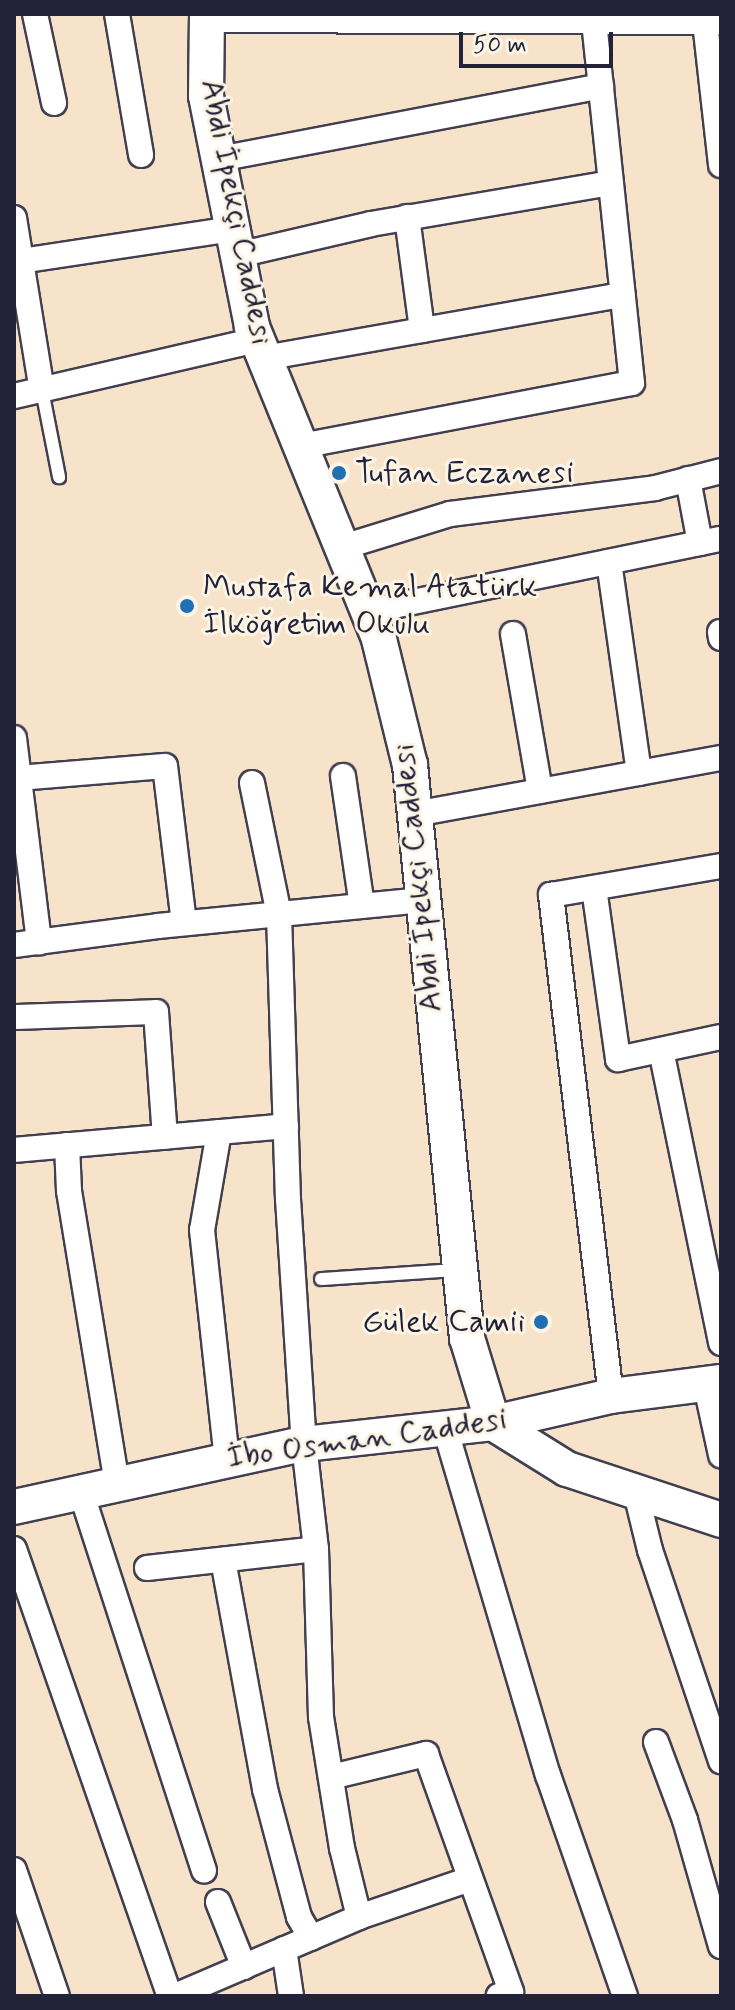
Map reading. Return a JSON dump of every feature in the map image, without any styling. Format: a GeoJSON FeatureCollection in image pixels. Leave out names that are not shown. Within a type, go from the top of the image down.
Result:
{"type":"FeatureCollection","features":[{"type":"Feature","properties":{"kind":"main road","name":"Abdi İpekçi Caddesi"},"geometry":{"type":"LineString","coordinates":[[207,17],[206,96],[235,242],[261,349],[378,635],[410,765],[467,1338],[493,1423]]}},
{"type":"Feature","properties":{"kind":"main road","name":"İbo Osman Caddesi"},"geometry":{"type":"LineString","coordinates":[[14,1507],[304,1444],[493,1423],[611,1396],[714,1384]]}},
{"type":"Feature","properties":{"kind":"main road"},"geometry":{"type":"LineString","coordinates":[[493,1423],[567,1469],[721,1520]]}},
{"type":"Feature","properties":{"kind":"street"},"geometry":{"type":"LineString","coordinates":[[35,14],[54,103]]}},
{"type":"Feature","properties":{"kind":"street"},"geometry":{"type":"LineString","coordinates":[[117,14],[141,155]]}},
{"type":"Feature","properties":{"kind":"street"},"geometry":{"type":"LineString","coordinates":[[207,17],[542,18],[594,22],[621,18],[713,22],[721,165]]}},
{"type":"Feature","properties":{"kind":"street"},"geometry":{"type":"LineString","coordinates":[[301,446],[632,383],[594,22]]}},
{"type":"Feature","properties":{"kind":"street"},"geometry":{"type":"LineString","coordinates":[[219,159],[601,86]]}},
{"type":"Feature","properties":{"kind":"street"},"geometry":{"type":"LineString","coordinates":[[18,261],[235,242],[611,183]]}},
{"type":"Feature","properties":{"kind":"street"},"geometry":{"type":"LineString","coordinates":[[407,217],[422,330]]}},
{"type":"Feature","properties":{"kind":"street"},"geometry":{"type":"LineString","coordinates":[[14,218],[18,261],[42,390]]}},
{"type":"Feature","properties":{"kind":"street"},"geometry":{"type":"LineString","coordinates":[[14,396],[261,349],[422,330],[622,295]]}},
{"type":"Feature","properties":{"kind":"street"},"geometry":{"type":"LineString","coordinates":[[343,547],[450,514],[655,488],[721,471]]}},
{"type":"Feature","properties":{"kind":"street"},"geometry":{"type":"LineString","coordinates":[[369,611],[711,541],[688,479]]}},
{"type":"Feature","properties":{"kind":"street"},"geometry":{"type":"LineString","coordinates":[[609,562],[639,773]]}},
{"type":"Feature","properties":{"kind":"street"},"geometry":{"type":"LineString","coordinates":[[513,634],[540,791]]}},
{"type":"Feature","properties":{"kind":"street"},"geometry":{"type":"LineString","coordinates":[[14,738],[39,942]]}},
{"type":"Feature","properties":{"kind":"street"},"geometry":{"type":"LineString","coordinates":[[415,814],[721,758]]}},
{"type":"Feature","properties":{"kind":"street"},"geometry":{"type":"LineString","coordinates":[[18,778],[165,766],[184,923]]}},
{"type":"Feature","properties":{"kind":"street"},"geometry":{"type":"LineString","coordinates":[[343,776],[362,906]]}},
{"type":"Feature","properties":{"kind":"street"},"geometry":{"type":"LineString","coordinates":[[252,783],[279,914],[286,1126],[304,1444],[316,1549],[321,1717],[342,1848],[359,1917]]}},
{"type":"Feature","properties":{"kind":"street"},"geometry":{"type":"LineString","coordinates":[[611,1396],[551,895],[721,866]]}},
{"type":"Feature","properties":{"kind":"street"},"geometry":{"type":"LineString","coordinates":[[594,888],[618,1059],[721,1037]]}},
{"type":"Feature","properties":{"kind":"street"},"geometry":{"type":"LineString","coordinates":[[14,945],[184,923],[423,900]]}},
{"type":"Feature","properties":{"kind":"street"},"geometry":{"type":"LineString","coordinates":[[14,1017],[156,1012],[165,1137]]}},
{"type":"Feature","properties":{"kind":"street"},"geometry":{"type":"LineString","coordinates":[[661,1050],[721,1343]]}},
{"type":"Feature","properties":{"kind":"street"},"geometry":{"type":"LineString","coordinates":[[14,1150],[286,1126]]}},
{"type":"Feature","properties":{"kind":"street"},"geometry":{"type":"LineString","coordinates":[[219,1132],[202,1230],[227,1459]]}},
{"type":"Feature","properties":{"kind":"street"},"geometry":{"type":"LineString","coordinates":[[67,1145],[69,1191],[117,1483]]}},
{"type":"Feature","properties":{"kind":"street"},"geometry":{"type":"LineString","coordinates":[[714,1384],[721,1455]]}},
{"type":"Feature","properties":{"kind":"street"},"geometry":{"type":"LineString","coordinates":[[445,1428],[548,1775],[625,1996]]}},
{"type":"Feature","properties":{"kind":"street"},"geometry":{"type":"LineString","coordinates":[[81,1492],[204,1871]]}},
{"type":"Feature","properties":{"kind":"street"},"geometry":{"type":"LineString","coordinates":[[636,1493],[650,1550],[721,1761]]}},
{"type":"Feature","properties":{"kind":"street"},"geometry":{"type":"LineString","coordinates":[[14,1549],[173,1996],[359,1917],[470,1879]]}},
{"type":"Feature","properties":{"kind":"street"},"geometry":{"type":"LineString","coordinates":[[147,1568],[316,1549]]}},
{"type":"Feature","properties":{"kind":"street"},"geometry":{"type":"LineString","coordinates":[[223,1560],[265,1789],[299,1917],[311,1938]]}},
{"type":"Feature","properties":{"kind":"street"},"geometry":{"type":"LineString","coordinates":[[656,1742],[685,1820],[721,1946]]}},
{"type":"Feature","properties":{"kind":"street"},"geometry":{"type":"LineString","coordinates":[[331,1777],[426,1754],[511,1992],[499,1996]]}},
{"type":"Feature","properties":{"kind":"street"},"geometry":{"type":"LineString","coordinates":[[14,1870],[57,1996]]}},
{"type":"Feature","properties":{"kind":"street"},"geometry":{"type":"LineString","coordinates":[[218,1902],[244,1967]]}},
{"type":"Feature","properties":{"kind":"street"},"geometry":{"type":"LineString","coordinates":[[284,1949],[291,1996]]}},
{"type":"Feature","properties":{"kind":"lane"},"geometry":{"type":"LineString","coordinates":[[42,390],[59,477]]}},
{"type":"Feature","properties":{"kind":"lane"},"geometry":{"type":"LineString","coordinates":[[321,1279],[460,1270]]}},
{"type":"Feature","properties":{"kind":"place","name":"Tufan Eczanesi"},"geometry":{"type":"Point","coordinates":[339,473]}},
{"type":"Feature","properties":{"kind":"place","name":"Mustafa Kemal Atatürk İlköğretim Okulu"},"geometry":{"type":"Point","coordinates":[187,606]}},
{"type":"Feature","properties":{"kind":"place","name":"Gülek Camii"},"geometry":{"type":"Point","coordinates":[541,1322]}}]}
